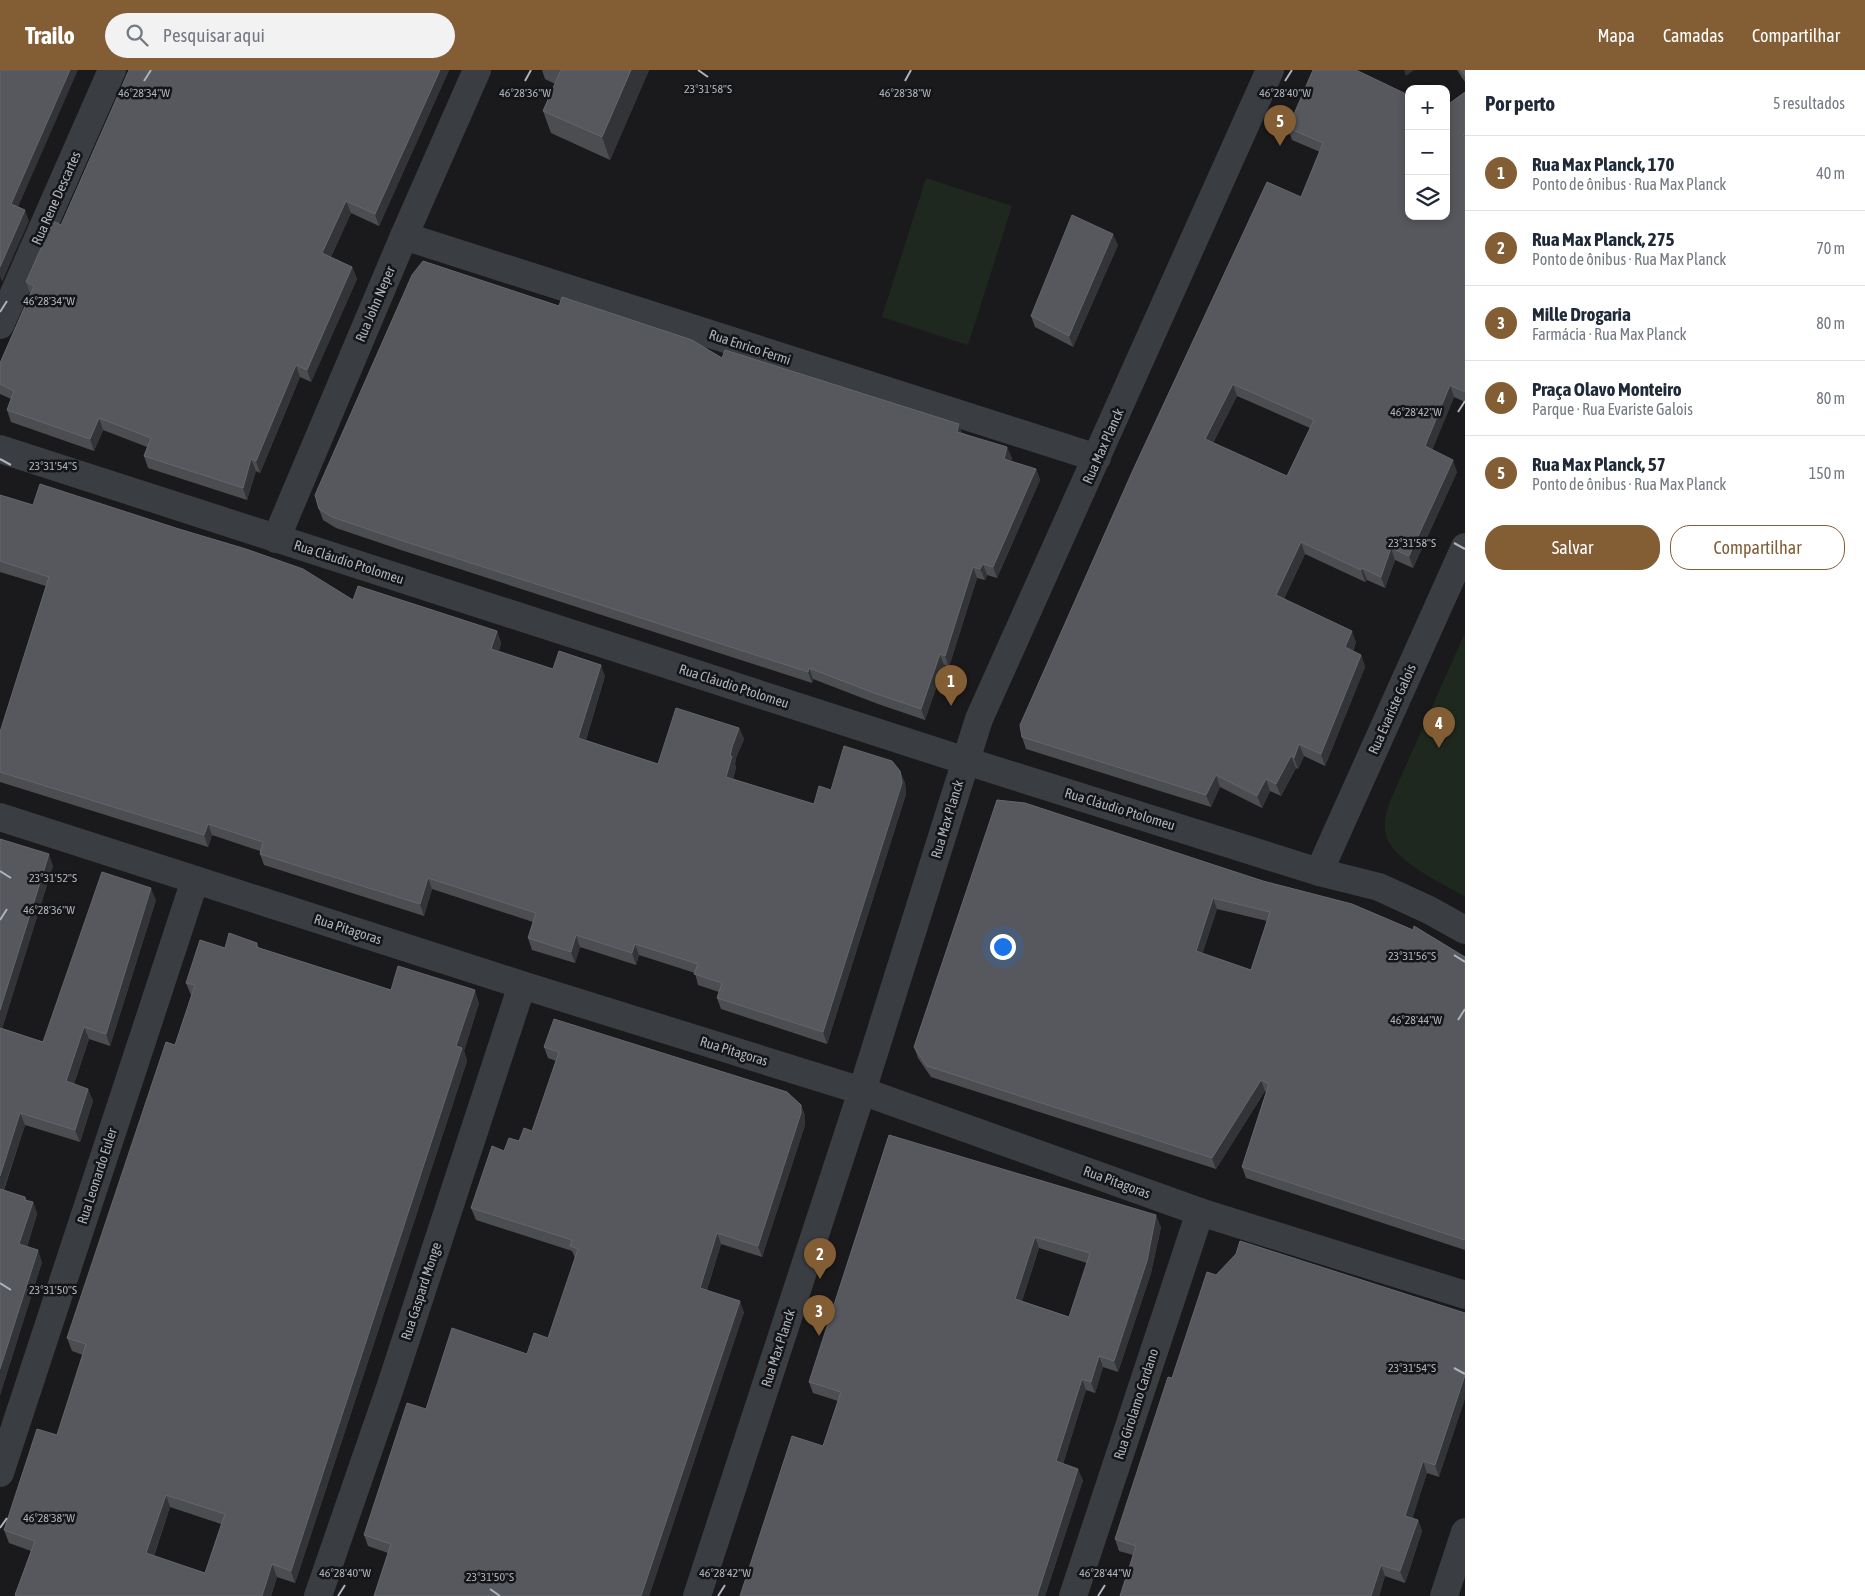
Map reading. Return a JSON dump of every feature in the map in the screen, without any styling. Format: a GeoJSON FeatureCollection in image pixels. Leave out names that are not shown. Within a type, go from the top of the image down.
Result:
{"type":"FeatureCollection","features":[{"type":"Feature","properties":{"kind":"street","name":"Rua Rene Descartes"},"geometry":{"type":"LineString","coordinates":[[0,325],[112,70]]}},
{"type":"Feature","properties":{"kind":"street","name":"Rua John Neper"},"geometry":{"type":"LineString","coordinates":[[276,539],[404,236],[477,70]]}},
{"type":"Feature","properties":{"kind":"street","name":"Rua Max Planck"},"geometry":{"type":"LineString","coordinates":[[697,1596],[862,1091],[980,719],[1270,70]]}},
{"type":"Feature","properties":{"kind":"street","name":"Rua Enrico Fermi"},"geometry":{"type":"LineString","coordinates":[[404,236],[1097,458]]}},
{"type":"Feature","properties":{"kind":"street","name":"Rua Cláudio Ptolomeu"},"geometry":{"type":"LineString","coordinates":[[0,449],[966,760],[1319,872],[1379,887],[1429,910],[1465,930]]}},
{"type":"Feature","properties":{"kind":"street","name":"Rua Evariste Galois"},"geometry":{"type":"LineString","coordinates":[[1319,872],[1465,547]]}},
{"type":"Feature","properties":{"kind":"street","name":"Rua Pitagoras"},"geometry":{"type":"LineString","coordinates":[[0,817],[522,985],[862,1091],[1200,1212],[1465,1295]]}},
{"type":"Feature","properties":{"kind":"street","name":"Rua Leonardo Euler"},"geometry":{"type":"LineString","coordinates":[[0,1473],[195,880]]}},
{"type":"Feature","properties":{"kind":"street","name":"Rua Gaspard Monge"},"geometry":{"type":"LineString","coordinates":[[318,1596],[390,1388],[522,985]]}},
{"type":"Feature","properties":{"kind":"street","name":"Rua Girolamo Cardano"},"geometry":{"type":"LineString","coordinates":[[1073,1596],[1200,1212]]}},
{"type":"Feature","properties":{"kind":"street"},"geometry":{"type":"LineString","coordinates":[[1444,1596],[1465,1532]]}},
{"type":"Feature","properties":{"kind":"shaded area"},"geometry":{"type":"Polygon","coordinates":[[[926,178],[1012,206],[968,345],[882,317],[926,178]]]}},
{"type":"Feature","properties":{"kind":"shaded area"},"geometry":{"type":"Polygon","coordinates":[[[1465,633],[1465,896],[1420,871],[1398,854],[1390,844],[1385,826],[1386,813],[1390,801],[1465,633]]]}},
{"type":"Feature","properties":{"kind":"building"},"geometry":{"type":"Polygon","coordinates":[[[0,70],[70,70],[11,204],[25,210],[0,267],[0,70]]]}},
{"type":"Feature","properties":{"kind":"building"},"geometry":{"type":"Polygon","coordinates":[[[129,70],[440,70],[375,214],[346,201],[322,253],[352,267],[307,370],[296,365],[256,461],[251,459],[243,488],[144,456],[151,438],[99,418],[90,439],[7,410],[14,391],[0,384],[0,363],[34,286],[26,282],[53,221],[61,225],[129,70]]]}},
{"type":"Feature","properties":{"kind":"building"},"geometry":{"type":"Polygon","coordinates":[[[561,70],[631,70],[602,137],[543,111],[561,70]]]}},
{"type":"Feature","properties":{"kind":"building"},"geometry":{"type":"Polygon","coordinates":[[[1313,70],[1356,70],[1404,93],[1405,220],[1450,220],[1450,103],[1465,92],[1465,135],[1463,135],[1465,137],[1465,392],[1450,385],[1425,446],[1453,460],[1409,556],[1391,548],[1381,577],[1362,568],[1361,570],[1301,542],[1276,595],[1352,631],[1345,647],[1361,655],[1321,754],[1299,744],[1294,758],[1291,756],[1276,784],[1266,779],[1257,796],[1216,775],[1206,795],[1022,737],[1020,725],[1133,470],[1267,182],[1301,197],[1323,143],[1288,128],[1313,70]],[[1233,384],[1205,439],[1287,476],[1314,420],[1233,384]]]}},
{"type":"Feature","properties":{"kind":"building"},"geometry":{"type":"Polygon","coordinates":[[[1072,215],[1113,234],[1069,336],[1031,316],[1072,215]]]}},
{"type":"Feature","properties":{"kind":"building"},"geometry":{"type":"Polygon","coordinates":[[[423,261],[559,306],[562,297],[692,340],[722,358],[725,350],[959,424],[957,432],[1007,447],[1004,459],[1036,469],[993,567],[983,564],[980,569],[973,567],[945,656],[940,654],[921,709],[809,668],[808,672],[400,540],[332,517],[319,509],[315,495],[412,275],[423,261]]]}},
{"type":"Feature","properties":{"kind":"building"},"geometry":{"type":"Polygon","coordinates":[[[40,484],[246,549],[303,569],[353,600],[358,586],[497,631],[491,649],[553,669],[559,651],[601,665],[578,738],[658,764],[676,708],[739,728],[732,747],[730,756],[732,756],[726,777],[814,804],[819,786],[831,790],[844,746],[892,761],[900,771],[902,783],[823,1032],[717,998],[722,983],[694,974],[698,964],[635,944],[632,953],[576,935],[571,952],[528,938],[536,913],[428,878],[420,904],[260,854],[263,842],[208,824],[204,835],[0,772],[0,732],[49,577],[0,561],[0,495],[33,505],[40,484]]]}},
{"type":"Feature","properties":{"kind":"building"},"geometry":{"type":"Polygon","coordinates":[[[997,800],[1025,803],[1263,881],[1352,904],[1413,930],[1414,926],[1465,957],[1465,1240],[1242,1167],[1269,1084],[1261,1080],[1212,1158],[927,1066],[914,1047],[997,800]],[[1213,898],[1196,951],[1251,970],[1270,912],[1213,898]]]}},
{"type":"Feature","properties":{"kind":"building"},"geometry":{"type":"Polygon","coordinates":[[[0,839],[49,854],[0,1010],[0,839]]]}},
{"type":"Feature","properties":{"kind":"building"},"geometry":{"type":"Polygon","coordinates":[[[102,872],[151,888],[106,1034],[84,1027],[66,1081],[88,1089],[75,1130],[20,1113],[0,1176],[0,1028],[43,1042],[102,872]]]}},
{"type":"Feature","properties":{"kind":"building"},"geometry":{"type":"Polygon","coordinates":[[[229,933],[257,943],[256,947],[391,990],[398,966],[475,990],[456,1046],[462,1048],[291,1571],[272,1564],[262,1596],[18,1596],[15,1595],[35,1541],[4,1530],[37,1429],[57,1435],[86,1344],[67,1338],[166,1042],[175,1045],[195,985],[186,983],[200,940],[225,948],[229,933]],[[166,1495],[146,1553],[205,1573],[225,1514],[166,1495]]]}},
{"type":"Feature","properties":{"kind":"building"},"geometry":{"type":"Polygon","coordinates":[[[554,1019],[787,1092],[801,1105],[801,1113],[758,1246],[717,1233],[700,1288],[740,1301],[641,1596],[374,1596],[391,1544],[364,1535],[407,1403],[426,1409],[452,1328],[527,1354],[534,1333],[548,1338],[578,1249],[570,1246],[572,1240],[471,1208],[492,1146],[504,1151],[509,1138],[519,1141],[524,1128],[532,1131],[559,1052],[544,1047],[554,1019]]]}},
{"type":"Feature","properties":{"kind":"building"},"geometry":{"type":"Polygon","coordinates":[[[889,1135],[1156,1215],[1147,1261],[1114,1361],[1099,1356],[1091,1382],[1082,1379],[1056,1461],[1078,1469],[1037,1596],[740,1596],[792,1436],[823,1446],[841,1392],[809,1382],[889,1135]],[[1035,1237],[1015,1299],[1069,1317],[1090,1253],[1035,1237]]]}},
{"type":"Feature","properties":{"kind":"building"},"geometry":{"type":"Polygon","coordinates":[[[0,1189],[25,1197],[25,1200],[33,1202],[19,1244],[38,1250],[0,1369],[0,1189]]]}},
{"type":"Feature","properties":{"kind":"building"},"geometry":{"type":"Polygon","coordinates":[[[1240,1241],[1465,1313],[1465,1375],[1435,1465],[1423,1461],[1405,1516],[1418,1520],[1400,1571],[1381,1565],[1371,1596],[1120,1596],[1136,1546],[1115,1539],[1168,1377],[1172,1378],[1207,1272],[1216,1275],[1236,1254],[1240,1241]]]}},
{"type":"Feature","properties":{"kind":"place","name":"Rua Max Planck, 57"},"geometry":{"type":"Point","coordinates":[1280,146]}},
{"type":"Feature","properties":{"kind":"place","name":"Rua Max Planck, 170"},"geometry":{"type":"Point","coordinates":[951,706]}},
{"type":"Feature","properties":{"kind":"place","name":"Praça Olavo Monteiro"},"geometry":{"type":"Point","coordinates":[1439,748]}},
{"type":"Feature","properties":{"kind":"place","name":"Rua Max Planck, 275"},"geometry":{"type":"Point","coordinates":[820,1279]}},
{"type":"Feature","properties":{"kind":"place","name":"Mille Drogaria"},"geometry":{"type":"Point","coordinates":[819,1336]}}]}
